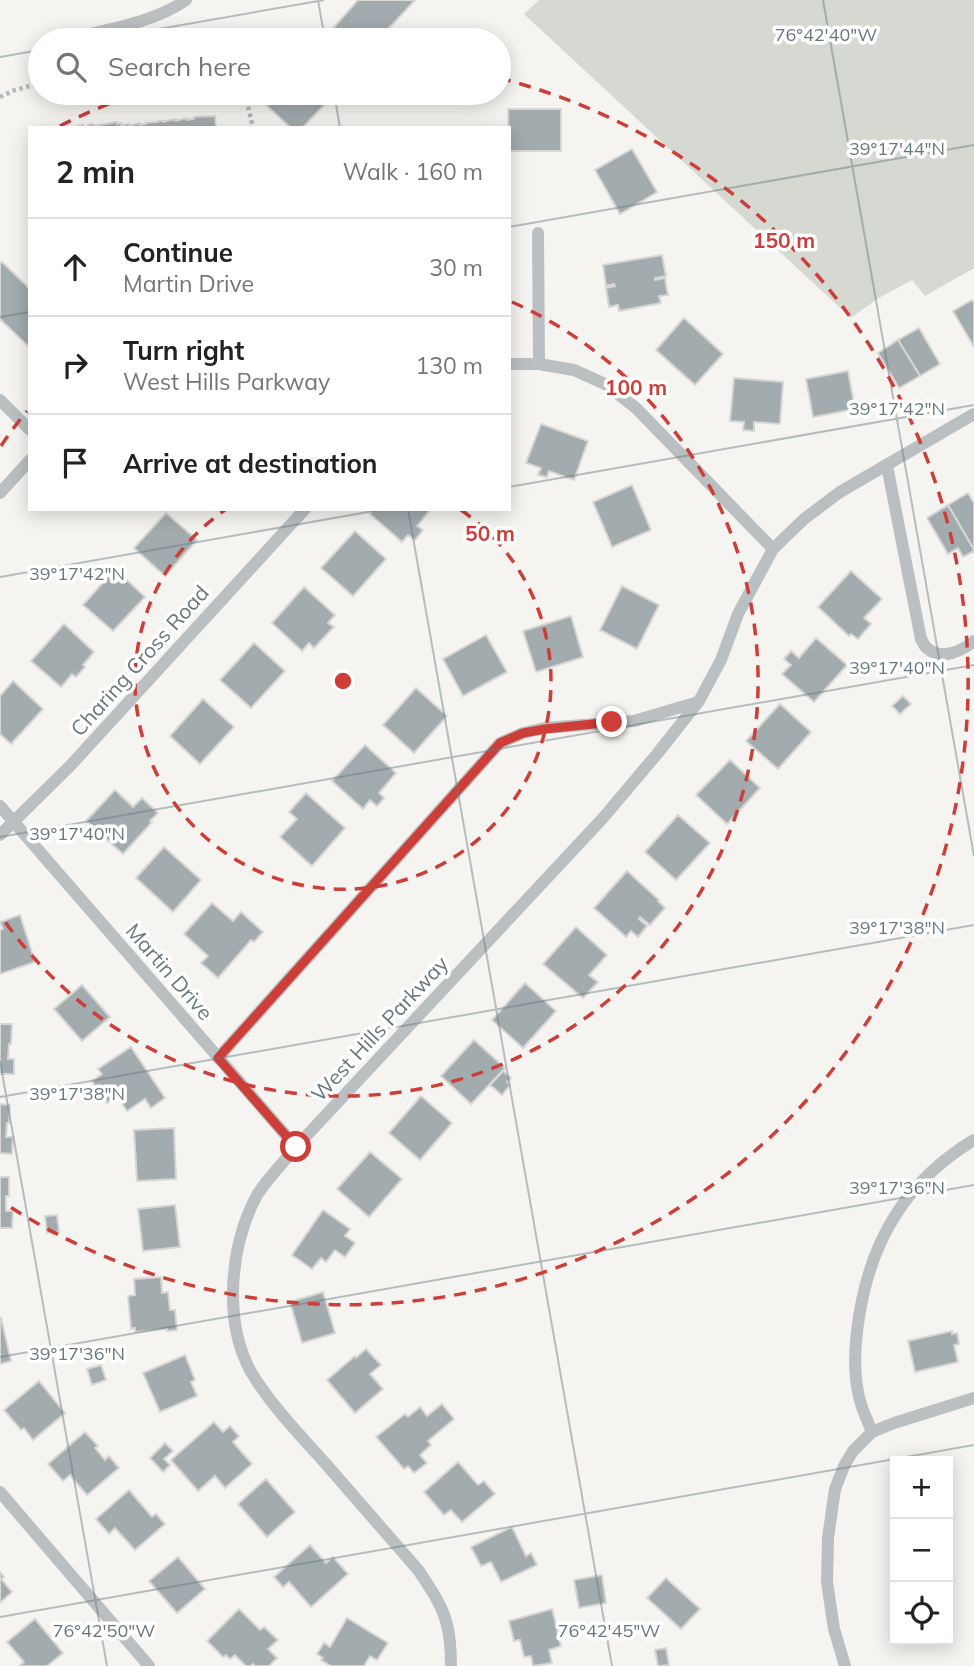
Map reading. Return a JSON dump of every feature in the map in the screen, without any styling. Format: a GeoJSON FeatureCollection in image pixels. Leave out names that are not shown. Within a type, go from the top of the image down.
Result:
{"type":"FeatureCollection","features":[{"type":"Feature","properties":{"kind":"street"},"geometry":{"type":"LineString","coordinates":[[118,28],[146,19],[186,0]]}},
{"type":"Feature","properties":{"kind":"street"},"geometry":{"type":"LineString","coordinates":[[538,233],[539,364]]}},
{"type":"Feature","properties":{"kind":"street"},"geometry":{"type":"LineString","coordinates":[[511,365],[539,364],[574,370],[605,384],[636,408],[773,549]]}},
{"type":"Feature","properties":{"kind":"street"},"geometry":{"type":"LineString","coordinates":[[0,400],[28,428]]}},
{"type":"Feature","properties":{"kind":"street","name":"West Hills Parkway"},"geometry":{"type":"LineString","coordinates":[[451,1666],[446,1621],[435,1596],[419,1571],[273,1403],[250,1370],[239,1339],[233,1305],[234,1269],[242,1231],[257,1195],[296,1147],[603,818],[657,754],[699,701],[721,660],[738,614],[773,549],[804,519],[831,499],[974,414]]}},
{"type":"Feature","properties":{"kind":"street"},"geometry":{"type":"LineString","coordinates":[[0,493],[28,462]]}},
{"type":"Feature","properties":{"kind":"street"},"geometry":{"type":"LineString","coordinates":[[887,466],[921,639],[928,649],[942,655],[957,652],[974,641]]}},
{"type":"Feature","properties":{"kind":"street","name":"Charing Cross Road"},"geometry":{"type":"LineString","coordinates":[[0,835],[70,766],[303,511]]}},
{"type":"Feature","properties":{"kind":"street"},"geometry":{"type":"LineString","coordinates":[[218,1058],[500,743],[523,733],[545,729],[634,721],[699,701]]}},
{"type":"Feature","properties":{"kind":"street","name":"Martin Drive"},"geometry":{"type":"LineString","coordinates":[[0,806],[296,1147]]}},
{"type":"Feature","properties":{"kind":"street"},"geometry":{"type":"LineString","coordinates":[[872,1432],[858,1395],[854,1367],[863,1288],[874,1256],[885,1231],[907,1196],[933,1170],[974,1140]]}},
{"type":"Feature","properties":{"kind":"street"},"geometry":{"type":"LineString","coordinates":[[845,1666],[834,1629],[827,1582],[828,1538],[835,1489],[844,1466],[853,1451],[872,1432],[974,1398]]}},
{"type":"Feature","properties":{"kind":"street"},"geometry":{"type":"LineString","coordinates":[[0,1492],[149,1666]]}},
{"type":"Feature","properties":{"kind":"path"},"geometry":{"type":"LineString","coordinates":[[0,97],[28,86]]}},
{"type":"Feature","properties":{"kind":"path"},"geometry":{"type":"LineString","coordinates":[[248,105],[253,126]]}},
{"type":"Feature","properties":{"kind":"shaded area"},"geometry":{"type":"Polygon","coordinates":[[[539,0],[974,0],[974,268],[925,296],[912,280],[877,299],[851,318],[524,14],[539,0]]]}},
{"type":"Feature","properties":{"kind":"building"},"geometry":{"type":"Polygon","coordinates":[[[358,0],[415,0],[389,28],[333,28],[358,0]]]}},
{"type":"Feature","properties":{"kind":"building"},"geometry":{"type":"Polygon","coordinates":[[[324,105],[304,126],[289,126],[267,106],[324,105]]]}},
{"type":"Feature","properties":{"kind":"building"},"geometry":{"type":"Polygon","coordinates":[[[508,109],[561,109],[561,151],[511,151],[511,126],[508,126],[508,109]]]}},
{"type":"Feature","properties":{"kind":"building"},"geometry":{"type":"Polygon","coordinates":[[[215,116],[216,126],[129,126],[140,123],[215,116]]]}},
{"type":"Feature","properties":{"kind":"building"},"geometry":{"type":"Polygon","coordinates":[[[117,122],[121,123],[121,126],[94,126],[117,122]]]}},
{"type":"Feature","properties":{"kind":"building"},"geometry":{"type":"Polygon","coordinates":[[[632,149],[657,192],[620,214],[595,170],[632,149]]]}},
{"type":"Feature","properties":{"kind":"building"},"geometry":{"type":"Polygon","coordinates":[[[662,255],[666,276],[655,280],[665,278],[668,295],[659,296],[661,303],[619,311],[618,305],[609,307],[606,288],[615,286],[606,286],[603,265],[662,255]]]}},
{"type":"Feature","properties":{"kind":"building"},"geometry":{"type":"Polygon","coordinates":[[[2,262],[28,287],[28,346],[0,319],[2,262]]]}},
{"type":"Feature","properties":{"kind":"building"},"geometry":{"type":"Polygon","coordinates":[[[972,300],[974,303],[974,347],[953,311],[972,300]]]}},
{"type":"Feature","properties":{"kind":"building"},"geometry":{"type":"Polygon","coordinates":[[[684,318],[723,354],[695,385],[656,350],[684,318]]]}},
{"type":"Feature","properties":{"kind":"building"},"geometry":{"type":"Polygon","coordinates":[[[919,328],[940,364],[920,376],[898,340],[919,328]]]}},
{"type":"Feature","properties":{"kind":"building"},"geometry":{"type":"Polygon","coordinates":[[[898,340],[920,376],[899,388],[878,353],[898,340]]]}},
{"type":"Feature","properties":{"kind":"building"},"geometry":{"type":"Polygon","coordinates":[[[848,371],[855,409],[813,417],[806,379],[848,371]]]}},
{"type":"Feature","properties":{"kind":"building"},"geometry":{"type":"Polygon","coordinates":[[[734,378],[783,382],[780,424],[754,422],[754,431],[743,430],[744,422],[730,421],[734,378]]]}},
{"type":"Feature","properties":{"kind":"building"},"geometry":{"type":"Polygon","coordinates":[[[541,424],[588,441],[574,480],[549,471],[547,477],[538,475],[541,468],[526,463],[541,424]]]}},
{"type":"Feature","properties":{"kind":"building"},"geometry":{"type":"Polygon","coordinates":[[[632,485],[651,530],[612,547],[593,502],[632,485]]]}},
{"type":"Feature","properties":{"kind":"building"},"geometry":{"type":"Polygon","coordinates":[[[968,493],[974,503],[974,550],[948,505],[968,493]]]}},
{"type":"Feature","properties":{"kind":"building"},"geometry":{"type":"Polygon","coordinates":[[[948,505],[974,550],[963,557],[958,548],[948,554],[927,518],[948,505]]]}},
{"type":"Feature","properties":{"kind":"building"},"geometry":{"type":"Polygon","coordinates":[[[372,511],[429,511],[417,526],[423,530],[415,540],[408,535],[402,542],[370,514],[372,511]]]}},
{"type":"Feature","properties":{"kind":"building"},"geometry":{"type":"Polygon","coordinates":[[[166,513],[197,540],[165,576],[134,548],[166,513]]]}},
{"type":"Feature","properties":{"kind":"building"},"geometry":{"type":"Polygon","coordinates":[[[355,531],[386,559],[353,596],[321,568],[355,531]]]}},
{"type":"Feature","properties":{"kind":"building"},"geometry":{"type":"Polygon","coordinates":[[[115,569],[145,597],[113,631],[83,605],[115,569]]]}},
{"type":"Feature","properties":{"kind":"building"},"geometry":{"type":"Polygon","coordinates":[[[851,571],[882,599],[864,618],[871,624],[858,639],[851,634],[849,636],[818,607],[851,571]]]}},
{"type":"Feature","properties":{"kind":"building"},"geometry":{"type":"Polygon","coordinates":[[[622,586],[659,605],[637,649],[600,630],[622,586]]]}},
{"type":"Feature","properties":{"kind":"building"},"geometry":{"type":"Polygon","coordinates":[[[304,587],[335,615],[328,623],[334,627],[314,648],[309,643],[302,651],[272,623],[304,587]]]}},
{"type":"Feature","properties":{"kind":"building"},"geometry":{"type":"Polygon","coordinates":[[[571,616],[583,657],[536,672],[523,631],[571,616]]]}},
{"type":"Feature","properties":{"kind":"building"},"geometry":{"type":"Polygon","coordinates":[[[64,624],[94,652],[76,677],[72,674],[61,687],[31,661],[64,624]]]}},
{"type":"Feature","properties":{"kind":"building"},"geometry":{"type":"Polygon","coordinates":[[[486,635],[507,672],[463,696],[443,659],[486,635]]]}},
{"type":"Feature","properties":{"kind":"building"},"geometry":{"type":"Polygon","coordinates":[[[816,638],[847,665],[814,702],[782,674],[791,665],[784,659],[791,651],[799,658],[816,638]]]}},
{"type":"Feature","properties":{"kind":"building"},"geometry":{"type":"Polygon","coordinates":[[[254,643],[285,671],[251,708],[220,680],[254,643]]]}},
{"type":"Feature","properties":{"kind":"building"},"geometry":{"type":"Polygon","coordinates":[[[13,681],[43,709],[11,744],[0,734],[0,696],[13,681]]]}},
{"type":"Feature","properties":{"kind":"building"},"geometry":{"type":"Polygon","coordinates":[[[416,688],[447,716],[414,753],[383,725],[416,688]]]}},
{"type":"Feature","properties":{"kind":"building"},"geometry":{"type":"Polygon","coordinates":[[[903,696],[911,704],[900,714],[892,706],[903,696]]]}},
{"type":"Feature","properties":{"kind":"building"},"geometry":{"type":"Polygon","coordinates":[[[203,699],[234,727],[200,764],[170,736],[203,699]]]}},
{"type":"Feature","properties":{"kind":"building"},"geometry":{"type":"Polygon","coordinates":[[[780,704],[811,732],[778,769],[746,741],[780,704]]]}},
{"type":"Feature","properties":{"kind":"building"},"geometry":{"type":"Polygon","coordinates":[[[365,745],[396,773],[379,793],[384,798],[377,806],[370,800],[363,809],[332,781],[365,745]]]}},
{"type":"Feature","properties":{"kind":"building"},"geometry":{"type":"Polygon","coordinates":[[[730,760],[760,788],[727,824],[696,795],[730,760]]]}},
{"type":"Feature","properties":{"kind":"building"},"geometry":{"type":"Polygon","coordinates":[[[115,790],[133,807],[142,798],[158,813],[123,854],[86,821],[115,790]]]}},
{"type":"Feature","properties":{"kind":"building"},"geometry":{"type":"Polygon","coordinates":[[[306,793],[345,828],[312,866],[280,837],[297,819],[289,812],[306,793]]]}},
{"type":"Feature","properties":{"kind":"building"},"geometry":{"type":"Polygon","coordinates":[[[678,815],[710,843],[676,880],[645,852],[678,815]]]}},
{"type":"Feature","properties":{"kind":"building"},"geometry":{"type":"Polygon","coordinates":[[[164,847],[201,880],[173,912],[136,878],[164,847]]]}},
{"type":"Feature","properties":{"kind":"building"},"geometry":{"type":"Polygon","coordinates":[[[627,871],[665,908],[650,925],[640,917],[647,926],[638,937],[631,931],[626,937],[594,908],[627,871]]]}},
{"type":"Feature","properties":{"kind":"building"},"geometry":{"type":"Polygon","coordinates":[[[212,903],[233,921],[241,912],[263,932],[254,942],[251,940],[218,978],[201,963],[208,956],[184,934],[212,903]]]}},
{"type":"Feature","properties":{"kind":"building"},"geometry":{"type":"Polygon","coordinates":[[[20,915],[35,962],[0,974],[0,930],[3,929],[0,922],[20,915]]]}},
{"type":"Feature","properties":{"kind":"building"},"geometry":{"type":"Polygon","coordinates":[[[576,927],[607,955],[589,975],[598,982],[583,998],[543,964],[576,927]]]}},
{"type":"Feature","properties":{"kind":"building"},"geometry":{"type":"Polygon","coordinates":[[[525,983],[556,1011],[523,1048],[492,1020],[525,983]]]}},
{"type":"Feature","properties":{"kind":"building"},"geometry":{"type":"Polygon","coordinates":[[[82,985],[110,1017],[82,1041],[54,1009],[82,985]]]}},
{"type":"Feature","properties":{"kind":"building"},"geometry":{"type":"Polygon","coordinates":[[[0,1024],[12,1024],[8,1059],[14,1059],[14,1074],[0,1074],[0,1024]]]}},
{"type":"Feature","properties":{"kind":"building"},"geometry":{"type":"Polygon","coordinates":[[[474,1040],[505,1068],[471,1104],[441,1076],[474,1040]]]}},
{"type":"Feature","properties":{"kind":"building"},"geometry":{"type":"Polygon","coordinates":[[[131,1047],[165,1098],[151,1108],[145,1099],[127,1111],[117,1096],[107,1103],[92,1081],[102,1074],[98,1069],[131,1047]]]}},
{"type":"Feature","properties":{"kind":"building"},"geometry":{"type":"Polygon","coordinates":[[[503,1071],[511,1078],[507,1082],[510,1085],[502,1095],[490,1085],[503,1071]]]}},
{"type":"Feature","properties":{"kind":"building"},"geometry":{"type":"Polygon","coordinates":[[[421,1096],[452,1123],[420,1160],[389,1133],[421,1096]]]}},
{"type":"Feature","properties":{"kind":"building"},"geometry":{"type":"Polygon","coordinates":[[[0,1104],[10,1105],[6,1137],[13,1137],[12,1154],[0,1153],[0,1104]]]}},
{"type":"Feature","properties":{"kind":"building"},"geometry":{"type":"Polygon","coordinates":[[[174,1128],[176,1179],[137,1181],[134,1130],[174,1128]]]}},
{"type":"Feature","properties":{"kind":"building"},"geometry":{"type":"Polygon","coordinates":[[[370,1152],[402,1179],[369,1217],[337,1189],[370,1152]]]}},
{"type":"Feature","properties":{"kind":"building"},"geometry":{"type":"Polygon","coordinates":[[[0,1177],[9,1177],[6,1211],[13,1211],[12,1228],[0,1228],[0,1177]]]}},
{"type":"Feature","properties":{"kind":"building"},"geometry":{"type":"Polygon","coordinates":[[[175,1205],[180,1247],[143,1251],[138,1209],[175,1205]]]}},
{"type":"Feature","properties":{"kind":"building"},"geometry":{"type":"Polygon","coordinates":[[[323,1210],[350,1229],[345,1236],[355,1243],[345,1257],[335,1250],[326,1262],[321,1258],[312,1269],[292,1255],[323,1210]]]}},
{"type":"Feature","properties":{"kind":"building"},"geometry":{"type":"Polygon","coordinates":[[[57,1215],[59,1232],[47,1233],[45,1216],[57,1215]]]}},
{"type":"Feature","properties":{"kind":"building"},"geometry":{"type":"Polygon","coordinates":[[[161,1277],[162,1293],[168,1292],[170,1310],[175,1310],[177,1330],[135,1332],[135,1328],[131,1329],[128,1296],[135,1295],[134,1279],[161,1277]]]}},
{"type":"Feature","properties":{"kind":"building"},"geometry":{"type":"Polygon","coordinates":[[[323,1292],[335,1333],[302,1343],[290,1302],[323,1292]]]}},
{"type":"Feature","properties":{"kind":"building"},"geometry":{"type":"Polygon","coordinates":[[[0,1318],[11,1361],[0,1364],[0,1318]]]}},
{"type":"Feature","properties":{"kind":"building"},"geometry":{"type":"Polygon","coordinates":[[[952,1331],[952,1334],[957,1333],[959,1344],[954,1345],[958,1362],[915,1372],[908,1341],[952,1331]]]}},
{"type":"Feature","properties":{"kind":"building"},"geometry":{"type":"Polygon","coordinates":[[[366,1349],[381,1365],[370,1374],[383,1389],[355,1413],[327,1380],[366,1349]]]}},
{"type":"Feature","properties":{"kind":"building"},"geometry":{"type":"Polygon","coordinates":[[[185,1355],[195,1380],[191,1382],[197,1396],[160,1412],[143,1373],[185,1355]]]}},
{"type":"Feature","properties":{"kind":"building"},"geometry":{"type":"Polygon","coordinates":[[[101,1365],[106,1380],[92,1385],[87,1369],[101,1365]]]}},
{"type":"Feature","properties":{"kind":"building"},"geometry":{"type":"Polygon","coordinates":[[[39,1381],[65,1413],[33,1440],[4,1410],[39,1381]]]}},
{"type":"Feature","properties":{"kind":"building"},"geometry":{"type":"Polygon","coordinates":[[[442,1404],[454,1419],[428,1441],[431,1445],[420,1455],[427,1463],[414,1473],[408,1466],[404,1469],[376,1437],[405,1414],[408,1417],[420,1407],[427,1416],[442,1404]]]}},
{"type":"Feature","properties":{"kind":"building"},"geometry":{"type":"Polygon","coordinates":[[[214,1422],[223,1432],[230,1426],[239,1436],[233,1442],[252,1464],[225,1488],[215,1476],[198,1491],[171,1460],[214,1422]]]}},
{"type":"Feature","properties":{"kind":"building"},"geometry":{"type":"Polygon","coordinates":[[[85,1432],[98,1446],[95,1448],[105,1460],[109,1456],[119,1468],[87,1495],[70,1475],[63,1481],[48,1464],[85,1432]]]}},
{"type":"Feature","properties":{"kind":"building"},"geometry":{"type":"Polygon","coordinates":[[[165,1443],[173,1451],[164,1459],[170,1465],[163,1472],[150,1458],[165,1443]]]}},
{"type":"Feature","properties":{"kind":"building"},"geometry":{"type":"Polygon","coordinates":[[[458,1462],[478,1485],[484,1481],[495,1494],[462,1522],[451,1510],[444,1515],[424,1492],[458,1462]]]}},
{"type":"Feature","properties":{"kind":"building"},"geometry":{"type":"Polygon","coordinates":[[[266,1479],[295,1512],[267,1537],[238,1504],[266,1479]]]}},
{"type":"Feature","properties":{"kind":"building"},"geometry":{"type":"Polygon","coordinates":[[[129,1490],[152,1517],[156,1514],[165,1524],[135,1550],[115,1528],[109,1534],[96,1519],[129,1490]]]}},
{"type":"Feature","properties":{"kind":"building"},"geometry":{"type":"Polygon","coordinates":[[[512,1527],[526,1556],[531,1553],[537,1565],[501,1582],[491,1562],[481,1566],[471,1547],[512,1527]]]}},
{"type":"Feature","properties":{"kind":"building"},"geometry":{"type":"Polygon","coordinates":[[[310,1545],[326,1563],[333,1557],[348,1574],[311,1607],[289,1582],[283,1587],[274,1577],[310,1545]]]}},
{"type":"Feature","properties":{"kind":"building"},"geometry":{"type":"Polygon","coordinates":[[[178,1557],[205,1589],[177,1613],[149,1581],[178,1557]]]}},
{"type":"Feature","properties":{"kind":"building"},"geometry":{"type":"Polygon","coordinates":[[[0,1572],[4,1577],[1,1579],[12,1592],[0,1603],[0,1572]]]}},
{"type":"Feature","properties":{"kind":"building"},"geometry":{"type":"Polygon","coordinates":[[[602,1575],[606,1603],[579,1608],[574,1580],[602,1575]]]}},
{"type":"Feature","properties":{"kind":"building"},"geometry":{"type":"Polygon","coordinates":[[[666,1578],[700,1609],[681,1629],[647,1598],[666,1578]]]}},
{"type":"Feature","properties":{"kind":"building"},"geometry":{"type":"Polygon","coordinates":[[[239,1609],[260,1630],[264,1627],[278,1640],[268,1649],[277,1658],[269,1666],[246,1666],[235,1655],[230,1659],[226,1655],[223,1657],[207,1641],[239,1609]]]}},
{"type":"Feature","properties":{"kind":"building"},"geometry":{"type":"Polygon","coordinates":[[[552,1609],[556,1624],[560,1623],[562,1630],[557,1631],[561,1646],[549,1650],[552,1663],[533,1666],[531,1656],[524,1657],[520,1640],[514,1641],[509,1621],[552,1609]]]}},
{"type":"Feature","properties":{"kind":"building"},"geometry":{"type":"Polygon","coordinates":[[[347,1618],[388,1643],[377,1660],[370,1656],[364,1666],[331,1666],[321,1660],[323,1658],[317,1654],[324,1643],[330,1647],[347,1618]]]}},
{"type":"Feature","properties":{"kind":"building"},"geometry":{"type":"Polygon","coordinates":[[[35,1619],[63,1653],[47,1666],[19,1666],[24,1662],[7,1642],[35,1619]]]}},
{"type":"Feature","properties":{"kind":"building"},"geometry":{"type":"Polygon","coordinates":[[[666,1648],[669,1665],[658,1666],[655,1650],[666,1648]]]}},
{"type":"Feature","properties":{"kind":"route"},"geometry":{"type":"LineString","coordinates":[[296,1147],[218,1058],[500,743],[523,733],[612,722]]}}]}
